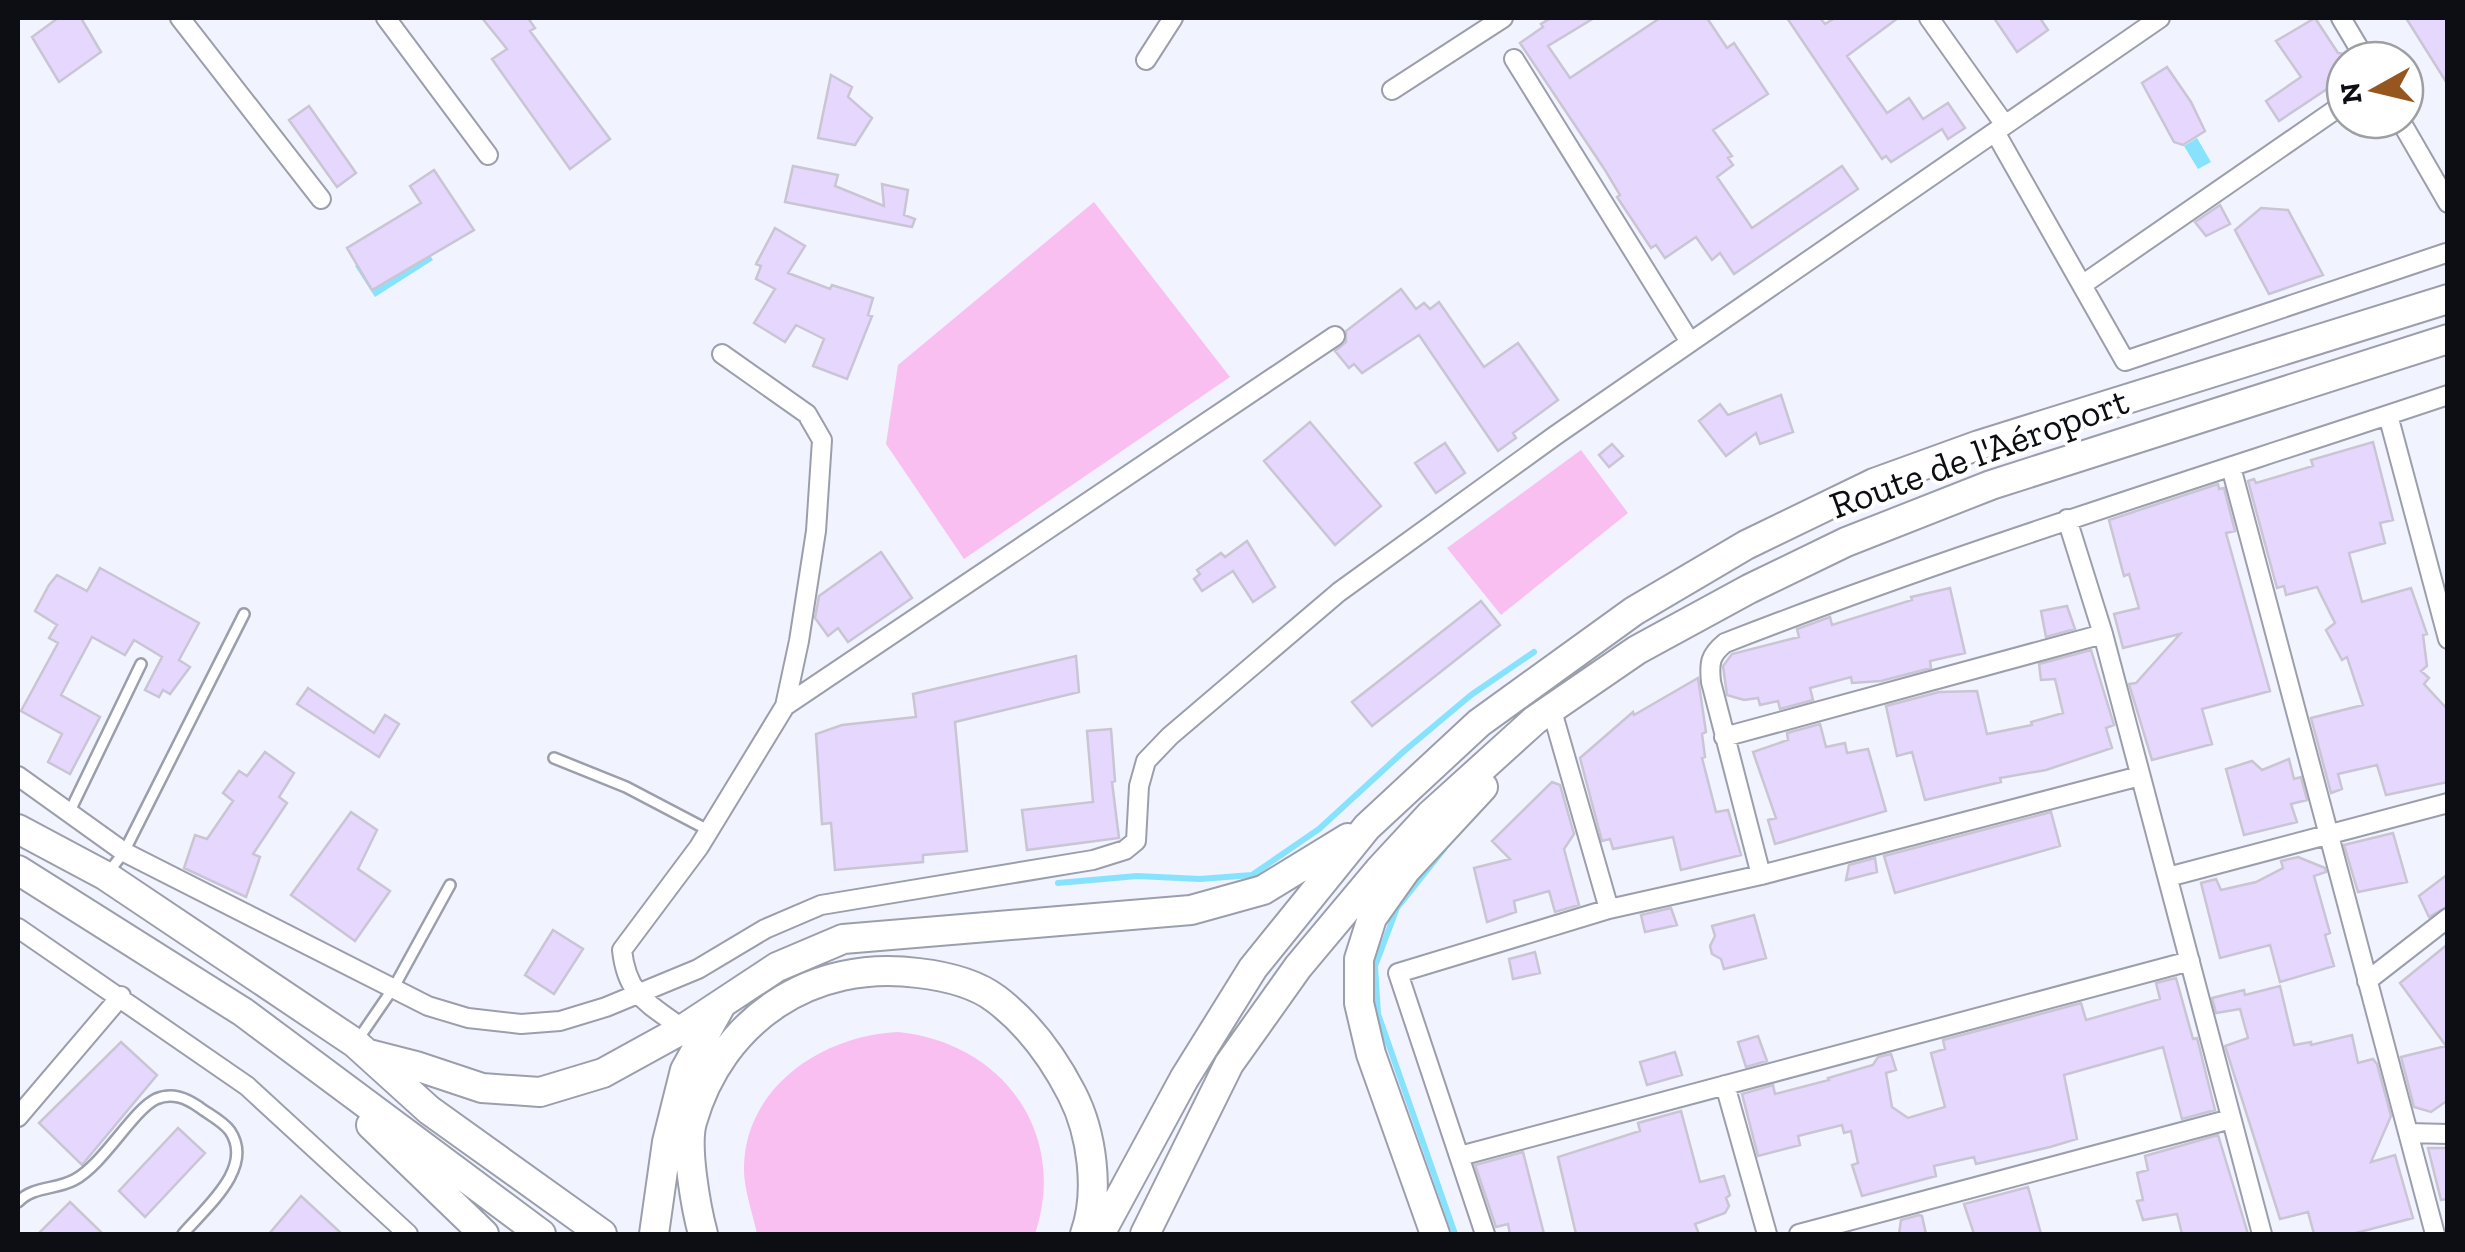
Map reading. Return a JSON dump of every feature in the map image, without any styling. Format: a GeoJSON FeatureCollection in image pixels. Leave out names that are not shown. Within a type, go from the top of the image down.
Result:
{"type":"FeatureCollection","features":[{"type":"Feature","properties":{"kind":"highway","name":"Route de l'Aéroport"},"geometry":{"type":"LineString","coordinates":[[1100,1234],[1184,1080],[1253,968],[1366,827],[1479,723],[1634,611],[1746,545],[1874,484],[1978,444],[2448,298]]}},
{"type":"Feature","properties":{"kind":"highway","name":"Route de l'Aéroport"},"geometry":{"type":"LineString","coordinates":[[1145,1234],[1230,1064],[1298,967],[1430,816],[1544,715],[1638,650],[1748,589],[1846,542],[1990,486],[2448,339]]}},
{"type":"Feature","properties":{"kind":"highway"},"geometry":{"type":"LineString","coordinates":[[1435,1234],[1371,1054],[1359,1003],[1360,959],[1372,918],[1406,870],[1468,806],[1544,715]]}},
{"type":"Feature","properties":{"kind":"highway"},"geometry":{"type":"LineString","coordinates":[[362,1049],[482,1088],[540,1092],[603,1072],[720,1006],[776,968],[843,940],[1191,910],[1263,890],[1366,827]]}},
{"type":"Feature","properties":{"kind":"highway"},"geometry":{"type":"LineString","coordinates":[[18,829],[106,876],[362,1049],[428,1110],[602,1234]]}},
{"type":"Feature","properties":{"kind":"highway"},"geometry":{"type":"LineString","coordinates":[[18,870],[243,1012],[541,1234]]}},
{"type":"Feature","properties":{"kind":"highway"},"geometry":{"type":"LineString","coordinates":[[704,1234],[695,1205],[691,1125],[713,1069],[738,1033],[779,1001],[830,976],[890,969],[946,977],[994,998],[1032,1034],[1050,1058],[1082,1112],[1092,1164],[1085,1234]]}},
{"type":"Feature","properties":{"kind":"highway"},"geometry":{"type":"LineString","coordinates":[[654,1234],[666,1142],[685,1070],[720,1006]]}},
{"type":"Feature","properties":{"kind":"highway"},"geometry":{"type":"LineString","coordinates":[[286,1045],[484,1234]]}},
{"type":"Feature","properties":{"kind":"street"},"geometry":{"type":"LineString","coordinates":[[180,18],[321,200]]}},
{"type":"Feature","properties":{"kind":"street"},"geometry":{"type":"LineString","coordinates":[[386,18],[488,156]]}},
{"type":"Feature","properties":{"kind":"street"},"geometry":{"type":"LineString","coordinates":[[1146,60],[1174,18]]}},
{"type":"Feature","properties":{"kind":"street"},"geometry":{"type":"LineString","coordinates":[[1392,90],[1503,18]]}},
{"type":"Feature","properties":{"kind":"street"},"geometry":{"type":"LineString","coordinates":[[1929,18],[2000,128],[2125,361],[2446,252]]}},
{"type":"Feature","properties":{"kind":"street"},"geometry":{"type":"LineString","coordinates":[[18,776],[124,852],[428,1006],[468,1018],[520,1024],[560,1021],[637,994],[698,969],[820,905],[1093,860],[1125,850],[1136,841],[1139,786],[1146,761],[1339,592],[1690,342],[2160,18]]}},
{"type":"Feature","properties":{"kind":"street"},"geometry":{"type":"LineString","coordinates":[[2341,18],[2354,40]]}},
{"type":"Feature","properties":{"kind":"street"},"geometry":{"type":"LineString","coordinates":[[1514,60],[1690,342]]}},
{"type":"Feature","properties":{"kind":"street"},"geometry":{"type":"LineString","coordinates":[[2082,285],[2325,117]]}},
{"type":"Feature","properties":{"kind":"street"},"geometry":{"type":"LineString","coordinates":[[2412,140],[2448,203]]}},
{"type":"Feature","properties":{"kind":"street"},"geometry":{"type":"LineString","coordinates":[[785,706],[1334,336]]}},
{"type":"Feature","properties":{"kind":"street"},"geometry":{"type":"LineString","coordinates":[[682,1028],[637,994],[624,974],[622,950],[699,847],[785,706],[816,530],[822,440],[807,414],[722,354]]}},
{"type":"Feature","properties":{"kind":"street"},"geometry":{"type":"LineString","coordinates":[[1760,875],[1709,663],[1725,643],[2068,518],[2448,396]]}},
{"type":"Feature","properties":{"kind":"street"},"geometry":{"type":"LineString","coordinates":[[2388,415],[2448,640]]}},
{"type":"Feature","properties":{"kind":"street"},"geometry":{"type":"LineString","coordinates":[[2231,467],[2408,1133],[2431,1234]]}},
{"type":"Feature","properties":{"kind":"street"},"geometry":{"type":"LineString","coordinates":[[2068,518],[2103,634],[2262,1234]]}},
{"type":"Feature","properties":{"kind":"street"},"geometry":{"type":"LineString","coordinates":[[1724,738],[2103,634]]}},
{"type":"Feature","properties":{"kind":"street"},"geometry":{"type":"LineString","coordinates":[[1544,715],[1610,910]]}},
{"type":"Feature","properties":{"kind":"street"},"geometry":{"type":"LineString","coordinates":[[1485,1234],[1398,973],[1610,910],[2140,776]]}},
{"type":"Feature","properties":{"kind":"street"},"geometry":{"type":"LineString","coordinates":[[2168,878],[2448,803]]}},
{"type":"Feature","properties":{"kind":"street"},"geometry":{"type":"LineString","coordinates":[[2367,981],[2448,918]]}},
{"type":"Feature","properties":{"kind":"street"},"geometry":{"type":"LineString","coordinates":[[18,928],[247,1086],[403,1233]]}},
{"type":"Feature","properties":{"kind":"street"},"geometry":{"type":"LineString","coordinates":[[1460,1156],[2190,961]]}},
{"type":"Feature","properties":{"kind":"street"},"geometry":{"type":"LineString","coordinates":[[18,1117],[121,996]]}},
{"type":"Feature","properties":{"kind":"street"},"geometry":{"type":"LineString","coordinates":[[1726,1085],[1767,1234]]}},
{"type":"Feature","properties":{"kind":"street"},"geometry":{"type":"LineString","coordinates":[[1799,1234],[2232,1119]]}},
{"type":"Feature","properties":{"kind":"street"},"geometry":{"type":"LineString","coordinates":[[2408,1133],[2448,1134]]}},
{"type":"Feature","properties":{"kind":"lane"},"geometry":{"type":"LineString","coordinates":[[106,876],[124,852],[244,614]]}},
{"type":"Feature","properties":{"kind":"lane"},"geometry":{"type":"LineString","coordinates":[[70,812],[141,664]]}},
{"type":"Feature","properties":{"kind":"lane"},"geometry":{"type":"LineString","coordinates":[[554,758],[626,786],[708,830]]}},
{"type":"Feature","properties":{"kind":"lane"},"geometry":{"type":"LineString","coordinates":[[362,1049],[450,885]]}},
{"type":"Feature","properties":{"kind":"lane"},"geometry":{"type":"LineString","coordinates":[[18,1202],[26,1193],[74,1180],[110,1148],[153,1100],[170,1095],[190,1100],[229,1129],[238,1150],[234,1173],[183,1234]]}},
{"type":"Feature","properties":{"kind":"shaded area"},"geometry":{"type":"Polygon","coordinates":[[[1094,202],[1230,377],[964,559],[886,444],[898,365],[1094,202]]]}},
{"type":"Feature","properties":{"kind":"shaded area"},"geometry":{"type":"Polygon","coordinates":[[[1581,450],[1628,513],[1501,615],[1447,548],[1581,450]]]}},
{"type":"Feature","properties":{"kind":"shaded area"},"geometry":{"type":"Polygon","coordinates":[[[898,1032],[935,1039],[968,1053],[996,1073],[1018,1098],[1034,1128],[1042,1161],[1043,1196],[1035,1234],[757,1234],[744,1166],[748,1137],[774,1089],[818,1054],[871,1035],[898,1032]]]}},
{"type":"Feature","properties":{"kind":"water"},"geometry":{"type":"Polygon","coordinates":[[[2197,138],[2211,162],[2198,169],[2184,146],[2197,138]]]}},
{"type":"Feature","properties":{"kind":"water"},"geometry":{"type":"Polygon","coordinates":[[[413,229],[433,260],[375,297],[355,266],[413,229]]]}},
{"type":"Feature","properties":{"kind":"building"},"geometry":{"type":"Polygon","coordinates":[[[58,18],[81,18],[101,52],[59,82],[32,37],[58,18]]]}},
{"type":"Feature","properties":{"kind":"building"},"geometry":{"type":"Polygon","coordinates":[[[482,18],[528,18],[535,28],[530,31],[610,139],[570,169],[492,59],[507,49],[482,18]]]}},
{"type":"Feature","properties":{"kind":"building"},"geometry":{"type":"Polygon","coordinates":[[[1551,18],[1594,18],[1548,46],[1570,78],[1660,18],[1707,18],[1727,48],[1734,43],[1768,94],[1713,130],[1732,156],[1728,158],[1733,165],[1717,177],[1752,228],[1842,166],[1858,189],[1734,274],[1720,253],[1712,260],[1696,237],[1665,258],[1656,245],[1651,248],[1617,197],[1620,195],[1605,170],[1520,43],[1551,18]]]}},
{"type":"Feature","properties":{"kind":"building"},"geometry":{"type":"Polygon","coordinates":[[[1787,18],[1820,18],[1825,24],[1835,18],[1898,18],[1847,56],[1887,113],[1909,98],[1923,119],[1948,103],[1965,128],[1948,139],[1942,129],[1891,162],[1886,156],[1882,159],[1787,18]]]}},
{"type":"Feature","properties":{"kind":"building"},"geometry":{"type":"Polygon","coordinates":[[[1994,18],[2040,18],[2048,30],[2017,52],[1994,18]]]}},
{"type":"Feature","properties":{"kind":"building"},"geometry":{"type":"Polygon","coordinates":[[[2315,18],[2329,40],[2325,40],[2325,90],[2279,121],[2266,101],[2301,77],[2276,41],[2315,18]]]}},
{"type":"Feature","properties":{"kind":"building"},"geometry":{"type":"Polygon","coordinates":[[[2406,18],[2448,18],[2448,85],[2425,48],[2425,40],[2420,40],[2406,18]]]}},
{"type":"Feature","properties":{"kind":"building"},"geometry":{"type":"Polygon","coordinates":[[[2167,67],[2205,131],[2183,145],[2174,142],[2142,83],[2167,67]]]}},
{"type":"Feature","properties":{"kind":"building"},"geometry":{"type":"Polygon","coordinates":[[[831,75],[852,87],[848,97],[872,118],[855,145],[818,138],[831,75]]]}},
{"type":"Feature","properties":{"kind":"building"},"geometry":{"type":"Polygon","coordinates":[[[309,106],[356,173],[337,187],[289,120],[309,106]]]}},
{"type":"Feature","properties":{"kind":"building"},"geometry":{"type":"Polygon","coordinates":[[[793,166],[838,175],[835,186],[884,206],[882,184],[908,190],[904,215],[915,219],[912,227],[785,202],[793,166]]]}},
{"type":"Feature","properties":{"kind":"building"},"geometry":{"type":"Polygon","coordinates":[[[434,170],[474,230],[372,290],[347,248],[421,203],[410,186],[434,170]]]}},
{"type":"Feature","properties":{"kind":"building"},"geometry":{"type":"Polygon","coordinates":[[[2220,205],[2230,224],[2206,236],[2195,222],[2220,205]]]}},
{"type":"Feature","properties":{"kind":"building"},"geometry":{"type":"Polygon","coordinates":[[[2261,208],[2288,210],[2323,275],[2269,294],[2235,230],[2261,208]]]}},
{"type":"Feature","properties":{"kind":"building"},"geometry":{"type":"Polygon","coordinates":[[[775,228],[805,246],[788,273],[830,289],[832,285],[873,298],[868,315],[872,316],[847,379],[813,366],[824,339],[796,325],[785,342],[754,323],[775,289],[756,279],[761,266],[756,264],[775,228]]]}},
{"type":"Feature","properties":{"kind":"building"},"geometry":{"type":"Polygon","coordinates":[[[1401,289],[1416,309],[1424,303],[1430,309],[1439,302],[1484,367],[1518,343],[1558,400],[1513,433],[1516,438],[1498,451],[1419,335],[1362,373],[1354,364],[1349,368],[1335,351],[1346,342],[1346,331],[1401,289]]]}},
{"type":"Feature","properties":{"kind":"building"},"geometry":{"type":"Polygon","coordinates":[[[1781,395],[1793,432],[1760,444],[1756,433],[1726,456],[1699,421],[1720,404],[1728,415],[1781,395]]]}},
{"type":"Feature","properties":{"kind":"building"},"geometry":{"type":"Polygon","coordinates":[[[1310,422],[1381,506],[1335,545],[1264,461],[1310,422]]]}},
{"type":"Feature","properties":{"kind":"building"},"geometry":{"type":"Polygon","coordinates":[[[2373,442],[2393,520],[2380,523],[2385,543],[2349,553],[2362,602],[2411,588],[2427,634],[2423,635],[2427,666],[2421,671],[2429,678],[2424,684],[2448,710],[2448,782],[2386,795],[2377,765],[2338,774],[2342,789],[2331,793],[2311,718],[2363,705],[2347,657],[2342,660],[2326,630],[2335,623],[2317,587],[2286,595],[2284,586],[2277,588],[2248,481],[2254,479],[2256,483],[2313,466],[2311,460],[2373,442]]]}},
{"type":"Feature","properties":{"kind":"building"},"geometry":{"type":"Polygon","coordinates":[[[1445,443],[1465,473],[1436,493],[1415,463],[1445,443]]]}},
{"type":"Feature","properties":{"kind":"building"},"geometry":{"type":"Polygon","coordinates":[[[1612,444],[1623,456],[1609,467],[1599,455],[1612,444]]]}},
{"type":"Feature","properties":{"kind":"building"},"geometry":{"type":"Polygon","coordinates":[[[2218,484],[2219,489],[2224,488],[2235,531],[2226,533],[2270,691],[2202,709],[2212,744],[2152,760],[2129,684],[2136,683],[2180,634],[2123,648],[2114,614],[2139,608],[2129,574],[2124,576],[2109,520],[2218,484]]]}},
{"type":"Feature","properties":{"kind":"building"},"geometry":{"type":"Polygon","coordinates":[[[1247,541],[1275,587],[1253,602],[1233,571],[1202,591],[1194,579],[1200,574],[1197,570],[1247,541]]]}},
{"type":"Feature","properties":{"kind":"building"},"geometry":{"type":"Polygon","coordinates":[[[881,552],[912,598],[848,642],[838,628],[828,636],[815,618],[819,596],[881,552]]]}},
{"type":"Feature","properties":{"kind":"building"},"geometry":{"type":"Polygon","coordinates":[[[100,568],[199,623],[179,660],[190,667],[170,694],[163,690],[159,697],[145,690],[162,657],[134,640],[125,655],[92,637],[61,695],[100,717],[70,774],[48,762],[62,734],[21,711],[58,643],[49,638],[57,625],[35,611],[57,575],[87,591],[100,568]]]}},
{"type":"Feature","properties":{"kind":"building"},"geometry":{"type":"Polygon","coordinates":[[[1950,588],[1965,653],[1930,661],[1931,668],[1881,681],[1852,683],[1851,677],[1810,688],[1813,700],[1780,709],[1778,701],[1760,705],[1758,698],[1744,700],[1727,695],[1723,666],[1732,654],[1799,637],[1797,629],[1830,617],[1832,625],[1912,600],[1911,597],[1950,588]]]}},
{"type":"Feature","properties":{"kind":"building"},"geometry":{"type":"Polygon","coordinates":[[[1481,601],[1500,625],[1372,726],[1352,702],[1481,601]]]}},
{"type":"Feature","properties":{"kind":"building"},"geometry":{"type":"Polygon","coordinates":[[[2067,606],[2075,629],[2046,637],[2041,611],[2067,606]]]}},
{"type":"Feature","properties":{"kind":"building"},"geometry":{"type":"Polygon","coordinates":[[[2091,650],[2114,725],[2106,728],[2112,748],[2046,770],[2000,778],[2001,782],[1925,800],[1912,752],[1897,756],[1886,706],[1939,692],[1977,691],[1987,734],[2032,725],[2031,722],[2063,713],[2055,679],[2041,680],[2039,664],[2091,650]]]}},
{"type":"Feature","properties":{"kind":"building"},"geometry":{"type":"Polygon","coordinates":[[[1076,656],[1079,692],[955,722],[967,851],[923,855],[923,862],[835,870],[831,823],[822,824],[816,734],[842,725],[916,717],[913,694],[1076,656]]]}},
{"type":"Feature","properties":{"kind":"building"},"geometry":{"type":"Polygon","coordinates":[[[1698,678],[1706,732],[1702,734],[1702,758],[1716,812],[1728,810],[1741,855],[1681,870],[1673,837],[1613,849],[1610,839],[1602,841],[1580,758],[1633,712],[1634,715],[1698,678]]]}},
{"type":"Feature","properties":{"kind":"building"},"geometry":{"type":"Polygon","coordinates":[[[308,688],[374,733],[385,715],[399,724],[379,757],[297,704],[308,688]]]}},
{"type":"Feature","properties":{"kind":"building"},"geometry":{"type":"Polygon","coordinates":[[[1820,724],[1826,747],[1845,743],[1847,753],[1868,749],[1886,811],[1775,844],[1768,820],[1776,818],[1753,752],[1788,740],[1787,733],[1820,724]]]}},
{"type":"Feature","properties":{"kind":"building"},"geometry":{"type":"Polygon","coordinates":[[[1111,729],[1119,838],[1027,850],[1022,810],[1093,802],[1087,731],[1111,729]]]}},
{"type":"Feature","properties":{"kind":"building"},"geometry":{"type":"Polygon","coordinates":[[[265,752],[294,773],[279,797],[287,803],[253,854],[260,857],[246,897],[184,868],[195,835],[207,839],[233,801],[223,793],[239,771],[247,776],[265,752]]]}},
{"type":"Feature","properties":{"kind":"building"},"geometry":{"type":"Polygon","coordinates":[[[2289,759],[2294,779],[2301,777],[2307,800],[2291,804],[2297,822],[2244,835],[2226,769],[2252,761],[2262,770],[2289,759]]]}},
{"type":"Feature","properties":{"kind":"building"},"geometry":{"type":"Polygon","coordinates":[[[1552,782],[1560,785],[1574,834],[1564,849],[1579,905],[1555,912],[1549,891],[1514,901],[1516,912],[1487,922],[1474,868],[1510,859],[1492,841],[1552,782]]]}},
{"type":"Feature","properties":{"kind":"building"},"geometry":{"type":"Polygon","coordinates":[[[351,812],[377,830],[358,869],[390,891],[355,941],[291,895],[351,812]]]}},
{"type":"Feature","properties":{"kind":"building"},"geometry":{"type":"Polygon","coordinates":[[[2051,812],[2060,846],[1895,893],[1884,856],[2051,812]]]}},
{"type":"Feature","properties":{"kind":"building"},"geometry":{"type":"Polygon","coordinates":[[[2393,833],[2407,882],[2358,892],[2344,845],[2393,833]]]}},
{"type":"Feature","properties":{"kind":"building"},"geometry":{"type":"Polygon","coordinates":[[[2298,857],[2325,868],[2326,872],[2314,876],[2330,933],[2325,935],[2334,966],[2280,982],[2270,945],[2220,958],[2201,883],[2216,879],[2221,890],[2256,882],[2283,868],[2281,861],[2298,857]]]}},
{"type":"Feature","properties":{"kind":"building"},"geometry":{"type":"Polygon","coordinates":[[[1875,858],[1877,872],[1846,880],[1849,865],[1875,858]]]}},
{"type":"Feature","properties":{"kind":"building"},"geometry":{"type":"Polygon","coordinates":[[[2448,874],[2448,906],[2429,917],[2419,896],[2448,874]]]}},
{"type":"Feature","properties":{"kind":"building"},"geometry":{"type":"Polygon","coordinates":[[[1671,908],[1677,925],[1645,932],[1641,915],[1671,908]]]}},
{"type":"Feature","properties":{"kind":"building"},"geometry":{"type":"Polygon","coordinates":[[[1754,915],[1766,958],[1724,969],[1721,959],[1712,954],[1712,926],[1754,915]]]}},
{"type":"Feature","properties":{"kind":"building"},"geometry":{"type":"Polygon","coordinates":[[[553,930],[583,949],[554,994],[525,975],[553,930]]]}},
{"type":"Feature","properties":{"kind":"building"},"geometry":{"type":"Polygon","coordinates":[[[2448,944],[2448,1100],[2431,1112],[2414,1107],[2401,1057],[2446,1046],[2400,983],[2448,944]]]}},
{"type":"Feature","properties":{"kind":"building"},"geometry":{"type":"Polygon","coordinates":[[[1535,952],[1540,973],[1513,979],[1509,959],[1535,952]]]}},
{"type":"Feature","properties":{"kind":"building"},"geometry":{"type":"Polygon","coordinates":[[[2176,978],[2193,1039],[2197,1038],[2215,1110],[2182,1119],[2163,1047],[2064,1075],[2077,1139],[2050,1147],[1976,1164],[1974,1157],[1934,1166],[1936,1176],[1862,1196],[1852,1165],[1858,1163],[1851,1131],[1844,1133],[1842,1125],[1798,1136],[1800,1145],[1758,1156],[1742,1094],[1773,1085],[1775,1094],[1829,1080],[1873,1065],[1878,1057],[1891,1054],[1896,1070],[1886,1073],[1892,1107],[1908,1118],[1945,1107],[1931,1053],[1945,1049],[1943,1040],[2081,1003],[2086,1020],[2160,999],[2156,983],[2176,978]]]}},
{"type":"Feature","properties":{"kind":"building"},"geometry":{"type":"Polygon","coordinates":[[[2280,986],[2294,1045],[2352,1035],[2358,1063],[2373,1059],[2377,1064],[2391,1116],[2371,1162],[2395,1155],[2413,1218],[2352,1234],[2314,1234],[2308,1212],[2280,1219],[2225,1046],[2248,1038],[2240,1009],[2216,1013],[2212,998],[2280,986]]]}},
{"type":"Feature","properties":{"kind":"building"},"geometry":{"type":"Polygon","coordinates":[[[1758,1036],[1767,1061],[1746,1067],[1738,1042],[1758,1036]]]}},
{"type":"Feature","properties":{"kind":"building"},"geometry":{"type":"Polygon","coordinates":[[[121,1042],[157,1075],[82,1165],[39,1123],[121,1042]]]}},
{"type":"Feature","properties":{"kind":"building"},"geometry":{"type":"Polygon","coordinates":[[[1675,1052],[1682,1075],[1647,1085],[1640,1062],[1675,1052]]]}},
{"type":"Feature","properties":{"kind":"building"},"geometry":{"type":"Polygon","coordinates":[[[1681,1111],[1700,1182],[1724,1176],[1730,1195],[1726,1198],[1729,1206],[1725,1213],[1695,1224],[1699,1234],[1576,1234],[1558,1157],[1640,1131],[1638,1123],[1681,1111]]]}},
{"type":"Feature","properties":{"kind":"building"},"geometry":{"type":"Polygon","coordinates":[[[178,1128],[205,1153],[145,1217],[119,1191],[178,1128]]]}},
{"type":"Feature","properties":{"kind":"building"},"geometry":{"type":"Polygon","coordinates":[[[2218,1135],[2248,1234],[2182,1234],[2177,1214],[2143,1220],[2137,1201],[2143,1200],[2137,1173],[2148,1170],[2145,1156],[2218,1135]]]}},
{"type":"Feature","properties":{"kind":"building"},"geometry":{"type":"Polygon","coordinates":[[[2428,1148],[2448,1148],[2448,1199],[2441,1200],[2428,1148]]]}},
{"type":"Feature","properties":{"kind":"building"},"geometry":{"type":"Polygon","coordinates":[[[1523,1152],[1544,1234],[1510,1234],[1508,1224],[1496,1227],[1475,1165],[1523,1152]]]}},
{"type":"Feature","properties":{"kind":"building"},"geometry":{"type":"Polygon","coordinates":[[[2028,1187],[2041,1234],[1974,1234],[1964,1204],[2028,1187]]]}},
{"type":"Feature","properties":{"kind":"building"},"geometry":{"type":"Polygon","coordinates":[[[301,1196],[342,1234],[269,1234],[301,1196]]]}},
{"type":"Feature","properties":{"kind":"building"},"geometry":{"type":"Polygon","coordinates":[[[70,1202],[103,1234],[38,1234],[70,1202]]]}},
{"type":"Feature","properties":{"kind":"building"},"geometry":{"type":"Polygon","coordinates":[[[1919,1215],[1926,1234],[1899,1234],[1901,1220],[1919,1215]]]}},
{"type":"Feature","properties":{"kind":"waterway"},"geometry":{"type":"LineString","coordinates":[[1058,883],[1137,876],[1200,879],[1252,875],[1319,829],[1471,695],[1534,652]]}},
{"type":"Feature","properties":{"kind":"waterway"},"geometry":{"type":"LineString","coordinates":[[1444,849],[1397,908],[1375,966],[1378,1014],[1455,1234]]}}]}
